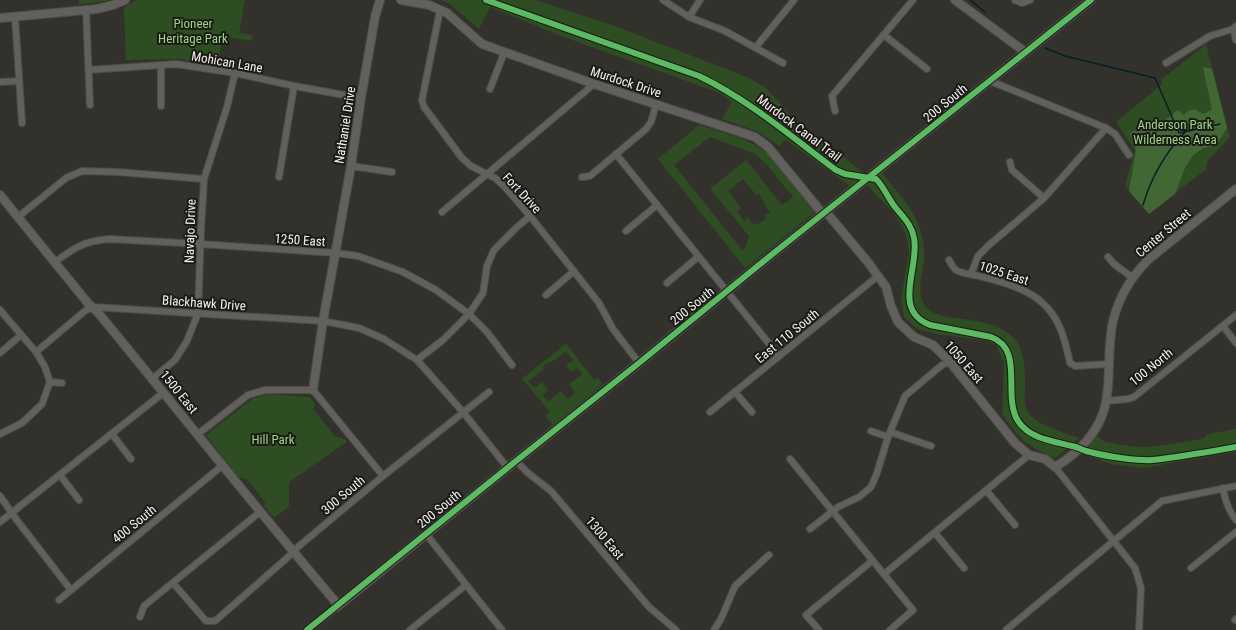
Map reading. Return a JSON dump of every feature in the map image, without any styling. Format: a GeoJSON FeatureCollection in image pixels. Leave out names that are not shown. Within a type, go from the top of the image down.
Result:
{"type":"FeatureCollection","features":[{"type":"Feature","properties":{"kind":"street"},"geometry":{"type":"LineString","coordinates":[[0,18],[106,7],[125,0]]}},
{"type":"Feature","properties":{"kind":"street","name":"Nathaniel Drive"},"geometry":{"type":"LineString","coordinates":[[313,390],[323,321],[351,166],[361,98],[375,17],[380,0]]}},
{"type":"Feature","properties":{"kind":"street","name":"Murdock Drive"},"geometry":{"type":"LineString","coordinates":[[401,0],[429,5],[447,13],[482,44],[504,53],[754,137],[768,147],[824,213]]}},
{"type":"Feature","properties":{"kind":"street"},"geometry":{"type":"LineString","coordinates":[[663,0],[689,17],[725,31],[783,63]]}},
{"type":"Feature","properties":{"kind":"street"},"geometry":{"type":"LineString","coordinates":[[689,17],[700,0]]}},
{"type":"Feature","properties":{"kind":"street"},"geometry":{"type":"LineString","coordinates":[[756,47],[794,0]]}},
{"type":"Feature","properties":{"kind":"street"},"geometry":{"type":"LineString","coordinates":[[835,111],[832,96],[913,0]]}},
{"type":"Feature","properties":{"kind":"street"},"geometry":{"type":"LineString","coordinates":[[955,0],[1025,52]]}},
{"type":"Feature","properties":{"kind":"street"},"geometry":{"type":"LineString","coordinates":[[1015,0],[1022,3],[1030,0]]}},
{"type":"Feature","properties":{"kind":"street","name":"200 South"},"geometry":{"type":"LineString","coordinates":[[307,630],[516,460],[640,363],[824,213],[1091,0]]}},
{"type":"Feature","properties":{"kind":"street"},"geometry":{"type":"LineString","coordinates":[[86,9],[90,105]]}},
{"type":"Feature","properties":{"kind":"street","name":"Fort Drive"},"geometry":{"type":"LineString","coordinates":[[440,10],[422,100],[424,107],[462,158],[471,166],[495,178],[505,187],[530,216],[599,303],[613,329],[640,363]]}},
{"type":"Feature","properties":{"kind":"street"},"geometry":{"type":"LineString","coordinates":[[15,16],[22,123]]}},
{"type":"Feature","properties":{"kind":"street"},"geometry":{"type":"LineString","coordinates":[[1166,64],[1210,36],[1234,28],[1236,40]]}},
{"type":"Feature","properties":{"kind":"street"},"geometry":{"type":"LineString","coordinates":[[884,35],[927,69]]}},
{"type":"Feature","properties":{"kind":"street"},"geometry":{"type":"LineString","coordinates":[[490,89],[504,53]]}},
{"type":"Feature","properties":{"kind":"street","name":"Mohican Lane"},"geometry":{"type":"LineString","coordinates":[[88,70],[176,64],[235,73],[294,86],[361,98]]}},
{"type":"Feature","properties":{"kind":"street"},"geometry":{"type":"LineString","coordinates":[[161,65],[161,106]]}},
{"type":"Feature","properties":{"kind":"street","name":"Navajo Drive"},"geometry":{"type":"LineString","coordinates":[[152,379],[175,360],[187,341],[198,313],[204,179],[227,107],[235,73]]}},
{"type":"Feature","properties":{"kind":"street"},"geometry":{"type":"LineString","coordinates":[[990,80],[1106,128],[1115,134],[1129,155]]}},
{"type":"Feature","properties":{"kind":"street"},"geometry":{"type":"LineString","coordinates":[[0,82],[19,81]]}},
{"type":"Feature","properties":{"kind":"street"},"geometry":{"type":"LineString","coordinates":[[442,212],[594,84]]}},
{"type":"Feature","properties":{"kind":"street"},"geometry":{"type":"LineString","coordinates":[[279,177],[294,86]]}},
{"type":"Feature","properties":{"kind":"street"},"geometry":{"type":"LineString","coordinates":[[582,177],[590,176],[646,129],[651,122],[656,105]]}},
{"type":"Feature","properties":{"kind":"street"},"geometry":{"type":"LineString","coordinates":[[971,274],[978,256],[1044,198],[1106,128]]}},
{"type":"Feature","properties":{"kind":"street"},"geometry":{"type":"LineString","coordinates":[[616,154],[779,356]]}},
{"type":"Feature","properties":{"kind":"street"},"geometry":{"type":"LineString","coordinates":[[1010,162],[1012,170],[1044,198]]}},
{"type":"Feature","properties":{"kind":"street"},"geometry":{"type":"LineString","coordinates":[[351,166],[392,172]]}},
{"type":"Feature","properties":{"kind":"street"},"geometry":{"type":"LineString","coordinates":[[18,217],[66,178],[82,171],[118,172],[204,179]]}},
{"type":"Feature","properties":{"kind":"street","name":"Center Street"},"geometry":{"type":"LineString","coordinates":[[1106,401],[1110,338],[1114,316],[1122,294],[1149,259],[1236,189]]}},
{"type":"Feature","properties":{"kind":"street","name":"1500 East"},"geometry":{"type":"LineString","coordinates":[[0,195],[334,600],[337,607]]}},
{"type":"Feature","properties":{"kind":"street"},"geometry":{"type":"LineString","coordinates":[[626,231],[657,205]]}},
{"type":"Feature","properties":{"kind":"street","name":"1050 East"},"geometry":{"type":"LineString","coordinates":[[824,213],[886,287],[891,306],[898,322],[914,337],[933,345],[950,362],[1015,443],[1029,455]]}},
{"type":"Feature","properties":{"kind":"street"},"geometry":{"type":"LineString","coordinates":[[417,360],[443,340],[469,314],[483,292],[487,266],[494,250],[530,216]]}},
{"type":"Feature","properties":{"kind":"street","name":"1250 East"},"geometry":{"type":"LineString","coordinates":[[55,262],[77,246],[109,239],[336,253],[358,256],[403,272],[436,290],[469,314],[487,332],[512,365]]}},
{"type":"Feature","properties":{"kind":"street"},"geometry":{"type":"LineString","coordinates":[[667,283],[698,257]]}},
{"type":"Feature","properties":{"kind":"street"},"geometry":{"type":"LineString","coordinates":[[1108,257],[1114,264],[1133,278]]}},
{"type":"Feature","properties":{"kind":"street","name":"1025 East"},"geometry":{"type":"LineString","coordinates":[[949,260],[956,270],[1015,286],[1030,292],[1039,299],[1048,308],[1056,320],[1063,335],[1070,363],[1075,366],[1109,364]]}},
{"type":"Feature","properties":{"kind":"street"},"geometry":{"type":"LineString","coordinates":[[546,295],[574,271]]}},
{"type":"Feature","properties":{"kind":"street","name":"East 110 South"},"geometry":{"type":"LineString","coordinates":[[710,412],[878,276]]}},
{"type":"Feature","properties":{"kind":"street"},"geometry":{"type":"LineString","coordinates":[[36,352],[86,310],[93,307]]}},
{"type":"Feature","properties":{"kind":"street","name":"Blackhawk Drive"},"geometry":{"type":"LineString","coordinates":[[93,307],[323,321],[359,328],[384,339],[417,360],[463,412]]}},
{"type":"Feature","properties":{"kind":"street"},"geometry":{"type":"LineString","coordinates":[[0,310],[36,352],[45,367],[50,382],[42,404],[22,423],[0,434]]}},
{"type":"Feature","properties":{"kind":"street","name":"100 North"},"geometry":{"type":"LineString","coordinates":[[1106,401],[1128,400],[1134,397],[1236,315]]}},
{"type":"Feature","properties":{"kind":"street"},"geometry":{"type":"LineString","coordinates":[[1222,326],[1236,343]]}},
{"type":"Feature","properties":{"kind":"street"},"geometry":{"type":"LineString","coordinates":[[0,353],[21,335]]}},
{"type":"Feature","properties":{"kind":"street"},"geometry":{"type":"LineString","coordinates":[[810,529],[846,502],[859,497],[871,487],[889,435],[905,396],[942,365],[950,362]]}},
{"type":"Feature","properties":{"kind":"street"},"geometry":{"type":"LineString","coordinates":[[50,382],[62,383]]}},
{"type":"Feature","properties":{"kind":"street"},"geometry":{"type":"LineString","coordinates":[[198,434],[248,395],[265,390],[313,390],[383,476]]}},
{"type":"Feature","properties":{"kind":"street","name":"300 South"},"geometry":{"type":"LineString","coordinates":[[173,583],[206,621],[215,621],[299,546],[383,476],[489,392]]}},
{"type":"Feature","properties":{"kind":"street"},"geometry":{"type":"LineString","coordinates":[[735,392],[752,412]]}},
{"type":"Feature","properties":{"kind":"street"},"geometry":{"type":"LineString","coordinates":[[0,522],[163,393]]}},
{"type":"Feature","properties":{"kind":"street"},"geometry":{"type":"LineString","coordinates":[[1055,467],[1080,448],[1092,434],[1100,421],[1106,401]]}},
{"type":"Feature","properties":{"kind":"street"},"geometry":{"type":"LineString","coordinates":[[463,412],[507,468]]}},
{"type":"Feature","properties":{"kind":"street"},"geometry":{"type":"LineString","coordinates":[[870,431],[931,446]]}},
{"type":"Feature","properties":{"kind":"street"},"geometry":{"type":"LineString","coordinates":[[112,434],[131,458]]}},
{"type":"Feature","properties":{"kind":"street"},"geometry":{"type":"LineString","coordinates":[[884,574],[1029,455],[1044,459],[1055,467],[1135,568],[1141,588],[1139,630]]}},
{"type":"Feature","properties":{"kind":"street"},"geometry":{"type":"LineString","coordinates":[[790,459],[913,610],[890,630]]}},
{"type":"Feature","properties":{"kind":"street","name":"1300 East"},"geometry":{"type":"LineString","coordinates":[[516,460],[528,473],[551,491],[649,607],[676,630]]}},
{"type":"Feature","properties":{"kind":"street","name":"400 South"},"geometry":{"type":"LineString","coordinates":[[59,600],[223,465]]}},
{"type":"Feature","properties":{"kind":"street"},"geometry":{"type":"LineString","coordinates":[[60,475],[79,500]]}},
{"type":"Feature","properties":{"kind":"street"},"geometry":{"type":"LineString","coordinates":[[1006,630],[1162,501],[1236,486]]}},
{"type":"Feature","properties":{"kind":"street"},"geometry":{"type":"LineString","coordinates":[[1223,488],[1224,500],[1229,511],[1236,520]]}},
{"type":"Feature","properties":{"kind":"street"},"geometry":{"type":"LineString","coordinates":[[986,490],[1015,526]]}},
{"type":"Feature","properties":{"kind":"street"},"geometry":{"type":"LineString","coordinates":[[0,496],[71,590]]}},
{"type":"Feature","properties":{"kind":"street"},"geometry":{"type":"LineString","coordinates":[[140,617],[144,606],[260,512]]}},
{"type":"Feature","properties":{"kind":"street"},"geometry":{"type":"LineString","coordinates":[[1190,568],[1236,532]]}},
{"type":"Feature","properties":{"kind":"street"},"geometry":{"type":"LineString","coordinates":[[935,533],[964,568]]}},
{"type":"Feature","properties":{"kind":"street"},"geometry":{"type":"LineString","coordinates":[[426,534],[502,630]]}},
{"type":"Feature","properties":{"kind":"street"},"geometry":{"type":"LineString","coordinates":[[714,630],[721,619],[735,586],[769,555]]}},
{"type":"Feature","properties":{"kind":"street"},"geometry":{"type":"LineString","coordinates":[[819,630],[806,614],[872,561]]}},
{"type":"Feature","properties":{"kind":"street"},"geometry":{"type":"LineString","coordinates":[[410,630],[466,585]]}},
{"type":"Feature","properties":{"kind":"green space"},"geometry":{"type":"Polygon","coordinates":[[[79,0],[109,0],[79,4],[79,0]]]}},
{"type":"Feature","properties":{"kind":"green space","name":"Pioneer Heritage Park"},"geometry":{"type":"Polygon","coordinates":[[[136,0],[245,0],[239,33],[253,35],[252,41],[223,36],[217,64],[179,59],[126,60],[124,8],[136,0]]]}},
{"type":"Feature","properties":{"kind":"green space"},"geometry":{"type":"Polygon","coordinates":[[[441,0],[535,0],[615,26],[749,78],[766,88],[796,121],[867,175],[851,187],[786,140],[779,146],[759,132],[722,119],[732,102],[720,93],[561,36],[490,7],[479,29],[450,4],[441,0]]]}},
{"type":"Feature","properties":{"kind":"green space","name":"Anderson Park Wilderness Area"},"geometry":{"type":"Polygon","coordinates":[[[1206,44],[1230,137],[1208,160],[1206,169],[1149,214],[1125,185],[1135,150],[1116,122],[1162,84],[1161,80],[1206,44]]]}},
{"type":"Feature","properties":{"kind":"green space"},"geometry":{"type":"Polygon","coordinates":[[[1203,67],[1212,69],[1227,128],[1217,144],[1202,149],[1193,155],[1185,168],[1175,194],[1149,214],[1129,191],[1136,150],[1130,133],[1151,123],[1156,132],[1166,129],[1164,121],[1178,110],[1184,115],[1188,111],[1195,109],[1203,114],[1212,110],[1203,67]]]}},
{"type":"Feature","properties":{"kind":"green space"},"geometry":{"type":"Polygon","coordinates":[[[699,125],[743,139],[759,147],[770,155],[815,212],[745,268],[658,159],[699,125]],[[710,137],[674,165],[742,250],[745,248],[749,236],[710,189],[746,160],[782,205],[793,197],[767,165],[755,154],[710,137]],[[743,179],[728,191],[741,208],[737,212],[744,221],[748,217],[754,225],[757,223],[759,224],[767,218],[765,216],[770,212],[759,194],[757,196],[743,179]]]}},
{"type":"Feature","properties":{"kind":"green space"},"geometry":{"type":"Polygon","coordinates":[[[882,173],[912,211],[921,232],[924,263],[920,291],[924,304],[928,309],[936,314],[996,326],[1017,341],[1022,352],[1024,365],[1025,403],[1027,411],[1034,419],[1046,426],[1079,438],[1058,456],[1054,458],[1029,445],[1018,435],[1002,415],[1004,363],[996,345],[988,341],[937,334],[917,329],[904,317],[901,300],[909,252],[906,234],[893,212],[867,185],[882,173]]]}},
{"type":"Feature","properties":{"kind":"green space"},"geometry":{"type":"Polygon","coordinates":[[[564,345],[567,345],[594,380],[598,378],[603,384],[553,425],[545,416],[550,412],[523,380],[523,378],[564,345]],[[566,351],[555,360],[545,365],[543,367],[544,369],[528,381],[534,388],[542,382],[548,390],[543,395],[548,402],[561,391],[567,399],[575,392],[569,384],[583,374],[577,368],[571,372],[566,365],[573,360],[566,351]]]}},
{"type":"Feature","properties":{"kind":"green space","name":"Hill Park"},"geometry":{"type":"Polygon","coordinates":[[[268,394],[309,397],[315,404],[313,409],[335,436],[345,439],[347,442],[289,482],[289,506],[274,518],[264,506],[265,502],[247,479],[238,477],[206,435],[252,399],[268,394]]]}},
{"type":"Feature","properties":{"kind":"green space"},"geometry":{"type":"Polygon","coordinates":[[[1236,429],[1236,452],[1143,468],[1112,464],[1083,454],[1097,436],[1105,442],[1136,447],[1150,447],[1203,439],[1208,434],[1236,429]]]}},
{"type":"Feature","properties":{"kind":"waterway"},"geometry":{"type":"LineString","coordinates":[[970,0],[985,12]]}},
{"type":"Feature","properties":{"kind":"waterway"},"geometry":{"type":"LineString","coordinates":[[1045,48],[1065,56],[1155,78],[1179,133],[1220,124]]}},
{"type":"Feature","properties":{"kind":"waterway"},"geometry":{"type":"LineString","coordinates":[[1143,205],[1150,185],[1165,157],[1185,132]]}},
{"type":"Feature","properties":{"kind":"cycle path","name":"Murdock Canal Trail"},"geometry":{"type":"LineString","coordinates":[[486,0],[699,76],[753,108],[836,170],[845,174],[876,179],[895,207],[907,221],[913,233],[915,249],[909,299],[912,309],[918,318],[930,325],[991,337],[1001,343],[1007,352],[1010,362],[1014,411],[1018,421],[1023,427],[1035,436],[1092,453],[1137,460],[1160,459],[1236,447]]}},
{"type":"Feature","properties":{"kind":"cycle path"},"geometry":{"type":"LineString","coordinates":[[307,630],[775,252],[1091,0]]}}]}
